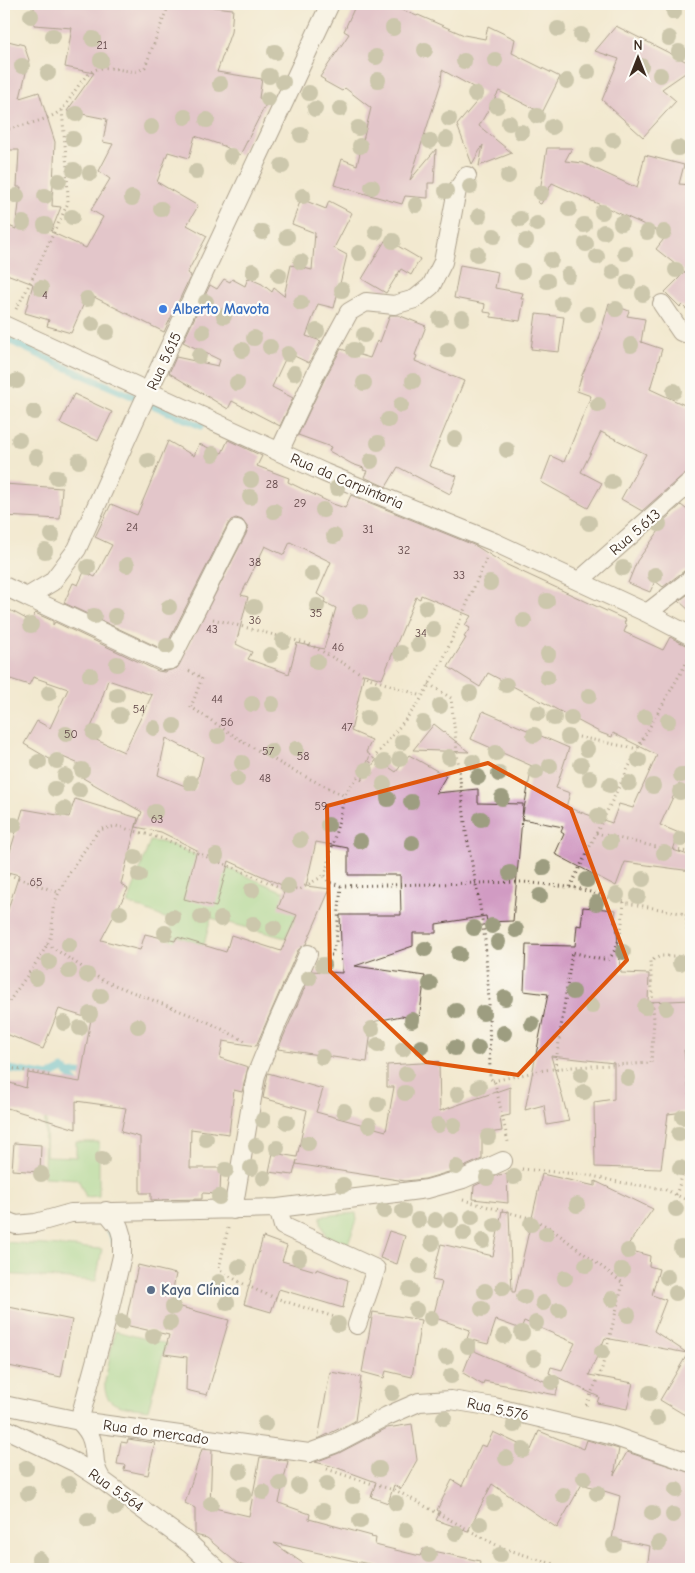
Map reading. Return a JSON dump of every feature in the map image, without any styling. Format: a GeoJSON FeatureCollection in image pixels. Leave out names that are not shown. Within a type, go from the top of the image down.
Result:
{"type":"FeatureCollection","features":[{"type":"Feature","properties":{"kind":"street","name":"Rua 5.615"},"geometry":{"type":"LineString","coordinates":[[27,597],[52,582],[77,549],[330,4]]}},
{"type":"Feature","properties":{"kind":"street"},"geometry":{"type":"LineString","coordinates":[[280,452],[316,374],[349,312],[366,302],[394,305],[415,299],[431,286],[443,262],[457,190],[467,176]]}},
{"type":"Feature","properties":{"kind":"street"},"geometry":{"type":"LineString","coordinates":[[662,304],[682,332],[691,336]]}},
{"type":"Feature","properties":{"kind":"street","name":"Rua da Carpintaria"},"geometry":{"type":"LineString","coordinates":[[5,326],[325,473],[494,542],[647,613],[691,636]]}},
{"type":"Feature","properties":{"kind":"street","name":"Rua 5.613"},"geometry":{"type":"LineString","coordinates":[[579,582],[691,482]]}},
{"type":"Feature","properties":{"kind":"street"},"geometry":{"type":"LineString","coordinates":[[4,586],[163,661],[171,660],[237,529]]}},
{"type":"Feature","properties":{"kind":"street"},"geometry":{"type":"LineString","coordinates":[[647,613],[691,579]]}},
{"type":"Feature","properties":{"kind":"street"},"geometry":{"type":"LineString","coordinates":[[233,1210],[256,1075],[308,954]]}},
{"type":"Feature","properties":{"kind":"street"},"geometry":{"type":"LineString","coordinates":[[4,1220],[16,1225],[36,1223],[71,1213],[278,1208],[427,1189],[464,1179],[503,1161]]}},
{"type":"Feature","properties":{"kind":"street"},"geometry":{"type":"LineString","coordinates":[[278,1208],[283,1226],[376,1269],[357,1325]]}},
{"type":"Feature","properties":{"kind":"street"},"geometry":{"type":"LineString","coordinates":[[102,1480],[95,1467],[92,1442],[87,1429],[79,1421],[109,1312],[122,1256],[122,1237],[119,1227],[106,1211]]}},
{"type":"Feature","properties":{"kind":"street","name":"Rua 5.576"},"geometry":{"type":"LineString","coordinates":[[309,1453],[334,1444],[419,1402],[451,1400],[494,1407],[610,1434],[691,1462]]}},
{"type":"Feature","properties":{"kind":"street","name":"Rua do mercado"},"geometry":{"type":"LineString","coordinates":[[4,1405],[79,1421],[309,1453]]}},
{"type":"Feature","properties":{"kind":"street","name":"Rua 5.564"},"geometry":{"type":"LineString","coordinates":[[4,1428],[76,1463],[102,1480],[190,1544],[217,1569]]}},
{"type":"Feature","properties":{"kind":"path"},"geometry":{"type":"LineString","coordinates":[[4,130],[56,114],[62,110],[94,69],[111,68],[138,71],[145,67],[169,4]]}},
{"type":"Feature","properties":{"kind":"path"},"geometry":{"type":"LineString","coordinates":[[5,326],[26,291],[68,203],[62,110]]}},
{"type":"Feature","properties":{"kind":"path"},"geometry":{"type":"LineString","coordinates":[[493,1081],[554,1069],[651,1063],[654,1020],[650,961],[661,956],[690,956],[686,914],[624,902],[570,887],[523,882],[341,886],[328,882],[325,875],[346,792],[418,704],[443,660],[494,542]]}},
{"type":"Feature","properties":{"kind":"path"},"geometry":{"type":"LineString","coordinates":[[194,615],[309,644],[369,678],[422,696]]}},
{"type":"Feature","properties":{"kind":"path"},"geometry":{"type":"LineString","coordinates":[[570,887],[638,750],[691,655]]}},
{"type":"Feature","properties":{"kind":"path"},"geometry":{"type":"LineString","coordinates":[[171,660],[202,678],[190,707],[245,743],[292,770],[345,796]]}},
{"type":"Feature","properties":{"kind":"path"},"geometry":{"type":"LineString","coordinates":[[429,684],[452,698],[466,832],[480,906],[484,940],[489,1001],[490,1078],[496,1084],[510,1148],[503,1161],[518,1169],[588,1175],[664,1189],[691,1202]]}},
{"type":"Feature","properties":{"kind":"path"},"geometry":{"type":"LineString","coordinates":[[574,736],[638,750]]}},
{"type":"Feature","properties":{"kind":"path"},"geometry":{"type":"LineString","coordinates":[[4,1010],[13,993],[47,944],[51,935],[53,907],[63,884],[99,830],[116,826],[164,839],[282,888],[300,889],[325,875]]}},
{"type":"Feature","properties":{"kind":"path"},"geometry":{"type":"LineString","coordinates":[[596,833],[661,848],[689,852]]}},
{"type":"Feature","properties":{"kind":"path"},"geometry":{"type":"LineString","coordinates":[[4,873],[60,893]]}},
{"type":"Feature","properties":{"kind":"path"},"geometry":{"type":"LineString","coordinates":[[308,954],[332,955],[336,942],[341,886]]}},
{"type":"Feature","properties":{"kind":"path"},"geometry":{"type":"LineString","coordinates":[[554,1069],[572,952],[599,959],[609,959],[616,950],[620,936],[624,902]]}},
{"type":"Feature","properties":{"kind":"path"},"geometry":{"type":"LineString","coordinates":[[47,944],[102,980],[208,1022],[265,1051]]}},
{"type":"Feature","properties":{"kind":"path"},"geometry":{"type":"LineString","coordinates":[[4,1067],[50,1075]]}},
{"type":"Feature","properties":{"kind":"path"},"geometry":{"type":"LineString","coordinates":[[676,1195],[691,1150]]}},
{"type":"Feature","properties":{"kind":"path"},"geometry":{"type":"LineString","coordinates":[[427,1189],[533,1219],[558,1234],[623,1282],[602,1368],[577,1427]]}},
{"type":"Feature","properties":{"kind":"path"},"geometry":{"type":"LineString","coordinates":[[233,1210],[219,1269],[235,1281],[270,1296],[357,1325]]}},
{"type":"Feature","properties":{"kind":"path"},"geometry":{"type":"LineString","coordinates":[[309,1453],[316,1464],[353,1478],[397,1491],[500,1546],[568,1569]]}},
{"type":"Feature","properties":{"kind":"highlighted area"},"geometry":{"type":"Polygon","coordinates":[[[488,763],[571,809],[627,960],[518,1075],[426,1062],[330,971],[327,806],[488,763]]]}},
{"type":"Feature","properties":{"kind":"green space"},"geometry":{"type":"Polygon","coordinates":[[[150,841],[172,845],[282,891],[300,892],[309,888],[285,938],[211,918],[204,945],[177,936],[175,942],[170,941],[172,921],[128,903],[150,841]]]}},
{"type":"Feature","properties":{"kind":"green space"},"geometry":{"type":"Polygon","coordinates":[[[45,1108],[47,1108],[46,1156],[76,1157],[76,1142],[99,1142],[99,1196],[86,1197],[78,1179],[44,1177],[45,1108]]]}},
{"type":"Feature","properties":{"kind":"green space"},"geometry":{"type":"Polygon","coordinates":[[[356,1213],[357,1220],[347,1247],[327,1239],[321,1223],[321,1216],[356,1213]]]}},
{"type":"Feature","properties":{"kind":"green space"},"geometry":{"type":"Polygon","coordinates":[[[4,1242],[102,1249],[96,1281],[4,1274],[4,1242]]]}},
{"type":"Feature","properties":{"kind":"green space"},"geometry":{"type":"Polygon","coordinates":[[[115,1331],[166,1344],[148,1410],[117,1405],[108,1397],[105,1390],[105,1381],[115,1331]]]}},
{"type":"Feature","properties":{"kind":"building"},"geometry":{"type":"Polygon","coordinates":[[[34,4],[214,4],[213,7],[233,9],[231,32],[217,72],[262,79],[259,98],[267,102],[240,155],[224,146],[195,136],[189,158],[168,152],[157,182],[198,206],[187,225],[207,236],[187,273],[191,275],[164,332],[88,294],[71,333],[47,326],[49,320],[25,313],[33,284],[4,273],[4,224],[16,229],[21,187],[17,187],[19,150],[8,150],[4,132],[4,40],[24,45],[29,60],[20,98],[39,92],[55,142],[52,206],[61,207],[51,232],[86,248],[103,217],[91,210],[110,179],[99,171],[113,144],[103,142],[107,119],[67,111],[94,73],[65,67],[72,28],[34,25],[34,4]]]}},
{"type":"Feature","properties":{"kind":"building"},"geometry":{"type":"Polygon","coordinates":[[[356,4],[387,4],[464,35],[485,39],[488,26],[515,39],[512,53],[560,77],[542,113],[499,91],[479,126],[512,153],[479,166],[483,145],[472,164],[457,125],[484,93],[442,70],[441,83],[410,180],[436,149],[434,183],[428,183],[428,198],[405,196],[402,204],[334,185],[342,159],[357,165],[371,108],[345,88],[342,91],[320,77],[349,34],[344,31],[356,4]]]}},
{"type":"Feature","properties":{"kind":"building"},"geometry":{"type":"Polygon","coordinates":[[[616,26],[691,64],[691,69],[662,89],[676,101],[643,137],[602,100],[619,59],[595,51],[616,26]]]}},
{"type":"Feature","properties":{"kind":"building"},"geometry":{"type":"Polygon","coordinates":[[[547,148],[572,148],[565,161],[583,163],[637,188],[645,155],[684,165],[679,184],[691,185],[691,314],[682,305],[680,307],[665,292],[685,272],[656,249],[667,235],[552,183],[541,204],[538,203],[547,148]]]}},
{"type":"Feature","properties":{"kind":"building"},"geometry":{"type":"Polygon","coordinates":[[[301,199],[326,209],[329,201],[352,213],[334,248],[347,255],[334,308],[318,304],[306,336],[321,341],[309,363],[288,353],[272,387],[293,398],[280,426],[232,401],[228,409],[169,373],[176,357],[218,366],[220,360],[183,342],[210,285],[217,289],[224,279],[230,282],[232,279],[245,286],[248,278],[262,284],[272,292],[274,288],[284,296],[291,265],[312,270],[315,233],[292,224],[301,199]]]}},
{"type":"Feature","properties":{"kind":"building"},"geometry":{"type":"Polygon","coordinates":[[[386,239],[420,259],[411,275],[401,269],[386,293],[362,279],[386,239]]]}},
{"type":"Feature","properties":{"kind":"building"},"geometry":{"type":"Polygon","coordinates":[[[460,265],[498,272],[495,288],[523,293],[521,299],[524,299],[520,321],[491,317],[491,313],[484,312],[485,304],[454,298],[460,265]]]}},
{"type":"Feature","properties":{"kind":"building"},"geometry":{"type":"Polygon","coordinates":[[[609,303],[629,311],[627,316],[645,319],[641,342],[662,349],[650,389],[691,408],[691,472],[684,474],[642,511],[621,499],[646,454],[601,432],[581,472],[602,483],[588,508],[541,482],[551,456],[564,462],[591,396],[577,391],[582,375],[599,339],[609,303]]]}},
{"type":"Feature","properties":{"kind":"building"},"geometry":{"type":"Polygon","coordinates":[[[536,314],[564,317],[559,352],[531,349],[536,314]]]}},
{"type":"Feature","properties":{"kind":"building"},"geometry":{"type":"Polygon","coordinates":[[[390,315],[398,315],[426,326],[415,355],[417,356],[415,361],[464,381],[429,466],[457,476],[450,494],[398,467],[386,487],[364,477],[367,471],[363,470],[364,468],[352,464],[329,451],[331,447],[298,435],[341,349],[370,358],[377,341],[380,342],[390,315]]]}},
{"type":"Feature","properties":{"kind":"building"},"geometry":{"type":"Polygon","coordinates":[[[74,394],[112,412],[98,441],[60,423],[74,394]]]}},
{"type":"Feature","properties":{"kind":"building"},"geometry":{"type":"Polygon","coordinates":[[[228,440],[262,456],[257,466],[289,478],[288,482],[333,504],[345,508],[351,495],[476,546],[503,563],[626,620],[624,623],[627,625],[624,632],[663,650],[670,637],[691,648],[691,790],[679,784],[660,825],[679,833],[673,850],[691,856],[691,871],[625,862],[616,886],[555,854],[564,834],[561,832],[563,827],[522,819],[513,921],[487,922],[486,916],[436,924],[436,933],[413,933],[413,946],[355,966],[425,976],[419,1019],[401,1016],[372,1022],[367,1062],[278,1049],[312,971],[342,973],[340,915],[401,915],[400,875],[348,875],[348,848],[316,842],[306,886],[330,889],[306,944],[298,950],[256,1046],[223,1041],[220,1058],[248,1067],[242,1092],[234,1090],[229,1134],[191,1129],[190,1168],[221,1168],[220,1194],[202,1193],[202,1199],[151,1200],[151,1193],[140,1193],[140,1137],[121,1132],[126,1108],[76,1101],[76,1129],[4,1107],[4,1081],[26,1088],[28,1073],[80,1082],[91,1019],[59,1009],[43,1049],[4,1033],[4,921],[19,875],[4,871],[23,809],[69,817],[75,799],[138,818],[121,884],[128,889],[101,940],[140,950],[145,934],[175,941],[177,937],[226,952],[231,935],[281,951],[297,915],[278,908],[286,887],[229,861],[216,907],[184,899],[197,850],[161,832],[136,827],[142,812],[83,778],[86,767],[56,754],[53,761],[24,744],[37,721],[50,728],[68,689],[33,677],[29,685],[4,677],[4,607],[32,622],[35,613],[53,621],[53,625],[55,622],[158,671],[164,672],[177,668],[246,534],[248,528],[242,520],[236,518],[228,524],[164,650],[64,603],[73,583],[78,585],[84,572],[95,577],[112,545],[95,537],[111,504],[137,515],[168,441],[194,456],[199,444],[222,453],[228,440]],[[290,542],[284,555],[265,546],[241,595],[248,597],[236,644],[252,652],[248,659],[289,674],[297,643],[324,649],[336,608],[324,602],[326,599],[317,594],[331,562],[290,542]],[[421,595],[420,599],[416,597],[382,679],[364,674],[351,731],[372,740],[366,752],[370,755],[361,781],[377,759],[396,772],[409,755],[446,776],[436,793],[478,789],[478,803],[523,804],[522,819],[532,766],[471,739],[483,711],[569,748],[556,788],[570,793],[566,807],[612,823],[619,804],[633,808],[657,755],[613,733],[612,737],[601,733],[488,673],[480,687],[448,667],[466,638],[464,637],[470,628],[465,625],[471,616],[421,595]],[[108,680],[87,736],[124,752],[152,695],[108,680]],[[166,738],[158,775],[195,790],[203,757],[166,738]]]}},
{"type":"Feature","properties":{"kind":"building"},"geometry":{"type":"Polygon","coordinates":[[[4,484],[62,488],[60,519],[4,516],[4,484]]]}},
{"type":"Feature","properties":{"kind":"building"},"geometry":{"type":"Polygon","coordinates":[[[681,505],[691,513],[691,569],[684,571],[663,587],[655,581],[650,592],[628,583],[637,561],[664,524],[661,523],[681,505]]]}},
{"type":"Feature","properties":{"kind":"building"},"geometry":{"type":"Polygon","coordinates":[[[691,592],[691,612],[679,601],[691,592]]]}},
{"type":"Feature","properties":{"kind":"building"},"geometry":{"type":"Polygon","coordinates":[[[434,724],[469,752],[413,750],[434,724]]]}},
{"type":"Feature","properties":{"kind":"building"},"geometry":{"type":"Polygon","coordinates":[[[583,907],[616,910],[614,923],[616,923],[621,973],[649,974],[648,1002],[691,1000],[691,1051],[684,1050],[691,1111],[668,1114],[661,1169],[595,1167],[594,1102],[614,1099],[614,1063],[551,1056],[569,1121],[547,1125],[544,1105],[525,1110],[548,994],[524,991],[526,945],[575,946],[577,925],[581,926],[583,907]]]}},
{"type":"Feature","properties":{"kind":"building"},"geometry":{"type":"Polygon","coordinates":[[[439,1062],[440,1111],[510,1087],[510,1115],[500,1117],[502,1131],[482,1134],[482,1159],[459,1169],[425,1179],[405,1181],[296,1164],[297,1160],[293,1175],[269,1172],[273,1153],[297,1157],[307,1110],[263,1098],[268,1073],[323,1089],[316,1112],[386,1131],[394,1087],[387,1087],[387,1065],[439,1062]]]}},
{"type":"Feature","properties":{"kind":"building"},"geometry":{"type":"Polygon","coordinates":[[[14,1143],[41,1145],[40,1172],[12,1170],[14,1143]]]}},
{"type":"Feature","properties":{"kind":"building"},"geometry":{"type":"Polygon","coordinates":[[[507,1174],[508,1203],[473,1199],[474,1186],[498,1175],[507,1174]]]}},
{"type":"Feature","properties":{"kind":"building"},"geometry":{"type":"Polygon","coordinates":[[[542,1174],[595,1186],[595,1181],[653,1209],[625,1249],[650,1256],[649,1266],[659,1269],[652,1295],[666,1300],[654,1331],[687,1353],[605,1338],[589,1375],[633,1383],[627,1409],[597,1403],[599,1397],[549,1373],[551,1367],[562,1370],[575,1343],[524,1321],[521,1329],[496,1320],[488,1344],[467,1339],[470,1330],[433,1317],[442,1282],[432,1280],[441,1244],[493,1256],[502,1211],[509,1212],[512,1292],[515,1292],[542,1174]]]}},
{"type":"Feature","properties":{"kind":"building"},"geometry":{"type":"Polygon","coordinates":[[[389,1231],[405,1236],[397,1264],[380,1258],[389,1231]]]}},
{"type":"Feature","properties":{"kind":"building"},"geometry":{"type":"Polygon","coordinates":[[[263,1237],[287,1246],[282,1261],[316,1271],[317,1269],[348,1280],[343,1308],[279,1289],[271,1312],[244,1304],[263,1237]]]}},
{"type":"Feature","properties":{"kind":"building"},"geometry":{"type":"Polygon","coordinates":[[[138,1265],[176,1274],[170,1304],[229,1320],[207,1395],[186,1390],[187,1357],[164,1354],[169,1335],[125,1325],[138,1265]]]}},
{"type":"Feature","properties":{"kind":"building"},"geometry":{"type":"Polygon","coordinates":[[[4,1306],[72,1320],[61,1377],[4,1365],[4,1306]]]}},
{"type":"Feature","properties":{"kind":"building"},"geometry":{"type":"Polygon","coordinates":[[[373,1312],[421,1320],[412,1377],[386,1371],[384,1378],[362,1372],[373,1312]]]}},
{"type":"Feature","properties":{"kind":"building"},"geometry":{"type":"Polygon","coordinates":[[[691,1348],[691,1405],[685,1415],[660,1400],[691,1348]]]}},
{"type":"Feature","properties":{"kind":"building"},"geometry":{"type":"Polygon","coordinates":[[[472,1350],[558,1387],[556,1395],[484,1381],[483,1385],[463,1373],[472,1350]]]}},
{"type":"Feature","properties":{"kind":"building"},"geometry":{"type":"Polygon","coordinates":[[[330,1372],[361,1377],[355,1421],[318,1439],[330,1372]]]}},
{"type":"Feature","properties":{"kind":"building"},"geometry":{"type":"Polygon","coordinates":[[[412,1424],[417,1460],[401,1489],[394,1485],[388,1503],[371,1497],[376,1482],[315,1462],[339,1453],[387,1428],[412,1424]]]}},
{"type":"Feature","properties":{"kind":"building"},"geometry":{"type":"Polygon","coordinates":[[[539,1431],[584,1449],[587,1440],[619,1449],[614,1475],[627,1452],[691,1473],[691,1556],[689,1569],[647,1569],[650,1546],[612,1539],[620,1496],[582,1484],[557,1528],[492,1484],[468,1531],[436,1520],[440,1512],[437,1510],[452,1480],[462,1486],[481,1445],[486,1447],[493,1432],[531,1450],[539,1431]]]}},
{"type":"Feature","properties":{"kind":"building"},"geometry":{"type":"Polygon","coordinates":[[[128,1439],[155,1443],[148,1475],[124,1470],[125,1465],[117,1464],[121,1442],[127,1443],[128,1439]]]}},
{"type":"Feature","properties":{"kind":"building"},"geometry":{"type":"Polygon","coordinates":[[[202,1449],[212,1450],[210,1507],[249,1516],[260,1457],[288,1461],[279,1503],[310,1514],[309,1519],[372,1536],[376,1538],[375,1545],[420,1556],[423,1549],[480,1561],[479,1569],[391,1569],[274,1543],[311,1569],[254,1569],[238,1564],[207,1538],[195,1535],[195,1508],[185,1503],[202,1449]]]}},
{"type":"Feature","properties":{"kind":"waterway"},"geometry":{"type":"LineString","coordinates":[[4,338],[67,368],[201,426]]}},
{"type":"Feature","properties":{"kind":"waterway"},"geometry":{"type":"LineString","coordinates":[[4,1068],[49,1076],[63,1069],[78,1087]]}},
{"type":"Feature","properties":{"kind":"waterway"},"geometry":{"type":"LineString","coordinates":[[68,1074],[89,1074]]}},
{"type":"Feature","properties":{"kind":"waterway"},"geometry":{"type":"LineString","coordinates":[[96,1218],[108,1227],[115,1242]]}},
{"type":"Feature","properties":{"kind":"place","name":"Alberto Mavota"},"geometry":{"type":"Point","coordinates":[163,309]}},
{"type":"Feature","properties":{"kind":"place","name":"Kaya Clínica"},"geometry":{"type":"Point","coordinates":[151,1290]}}]}
